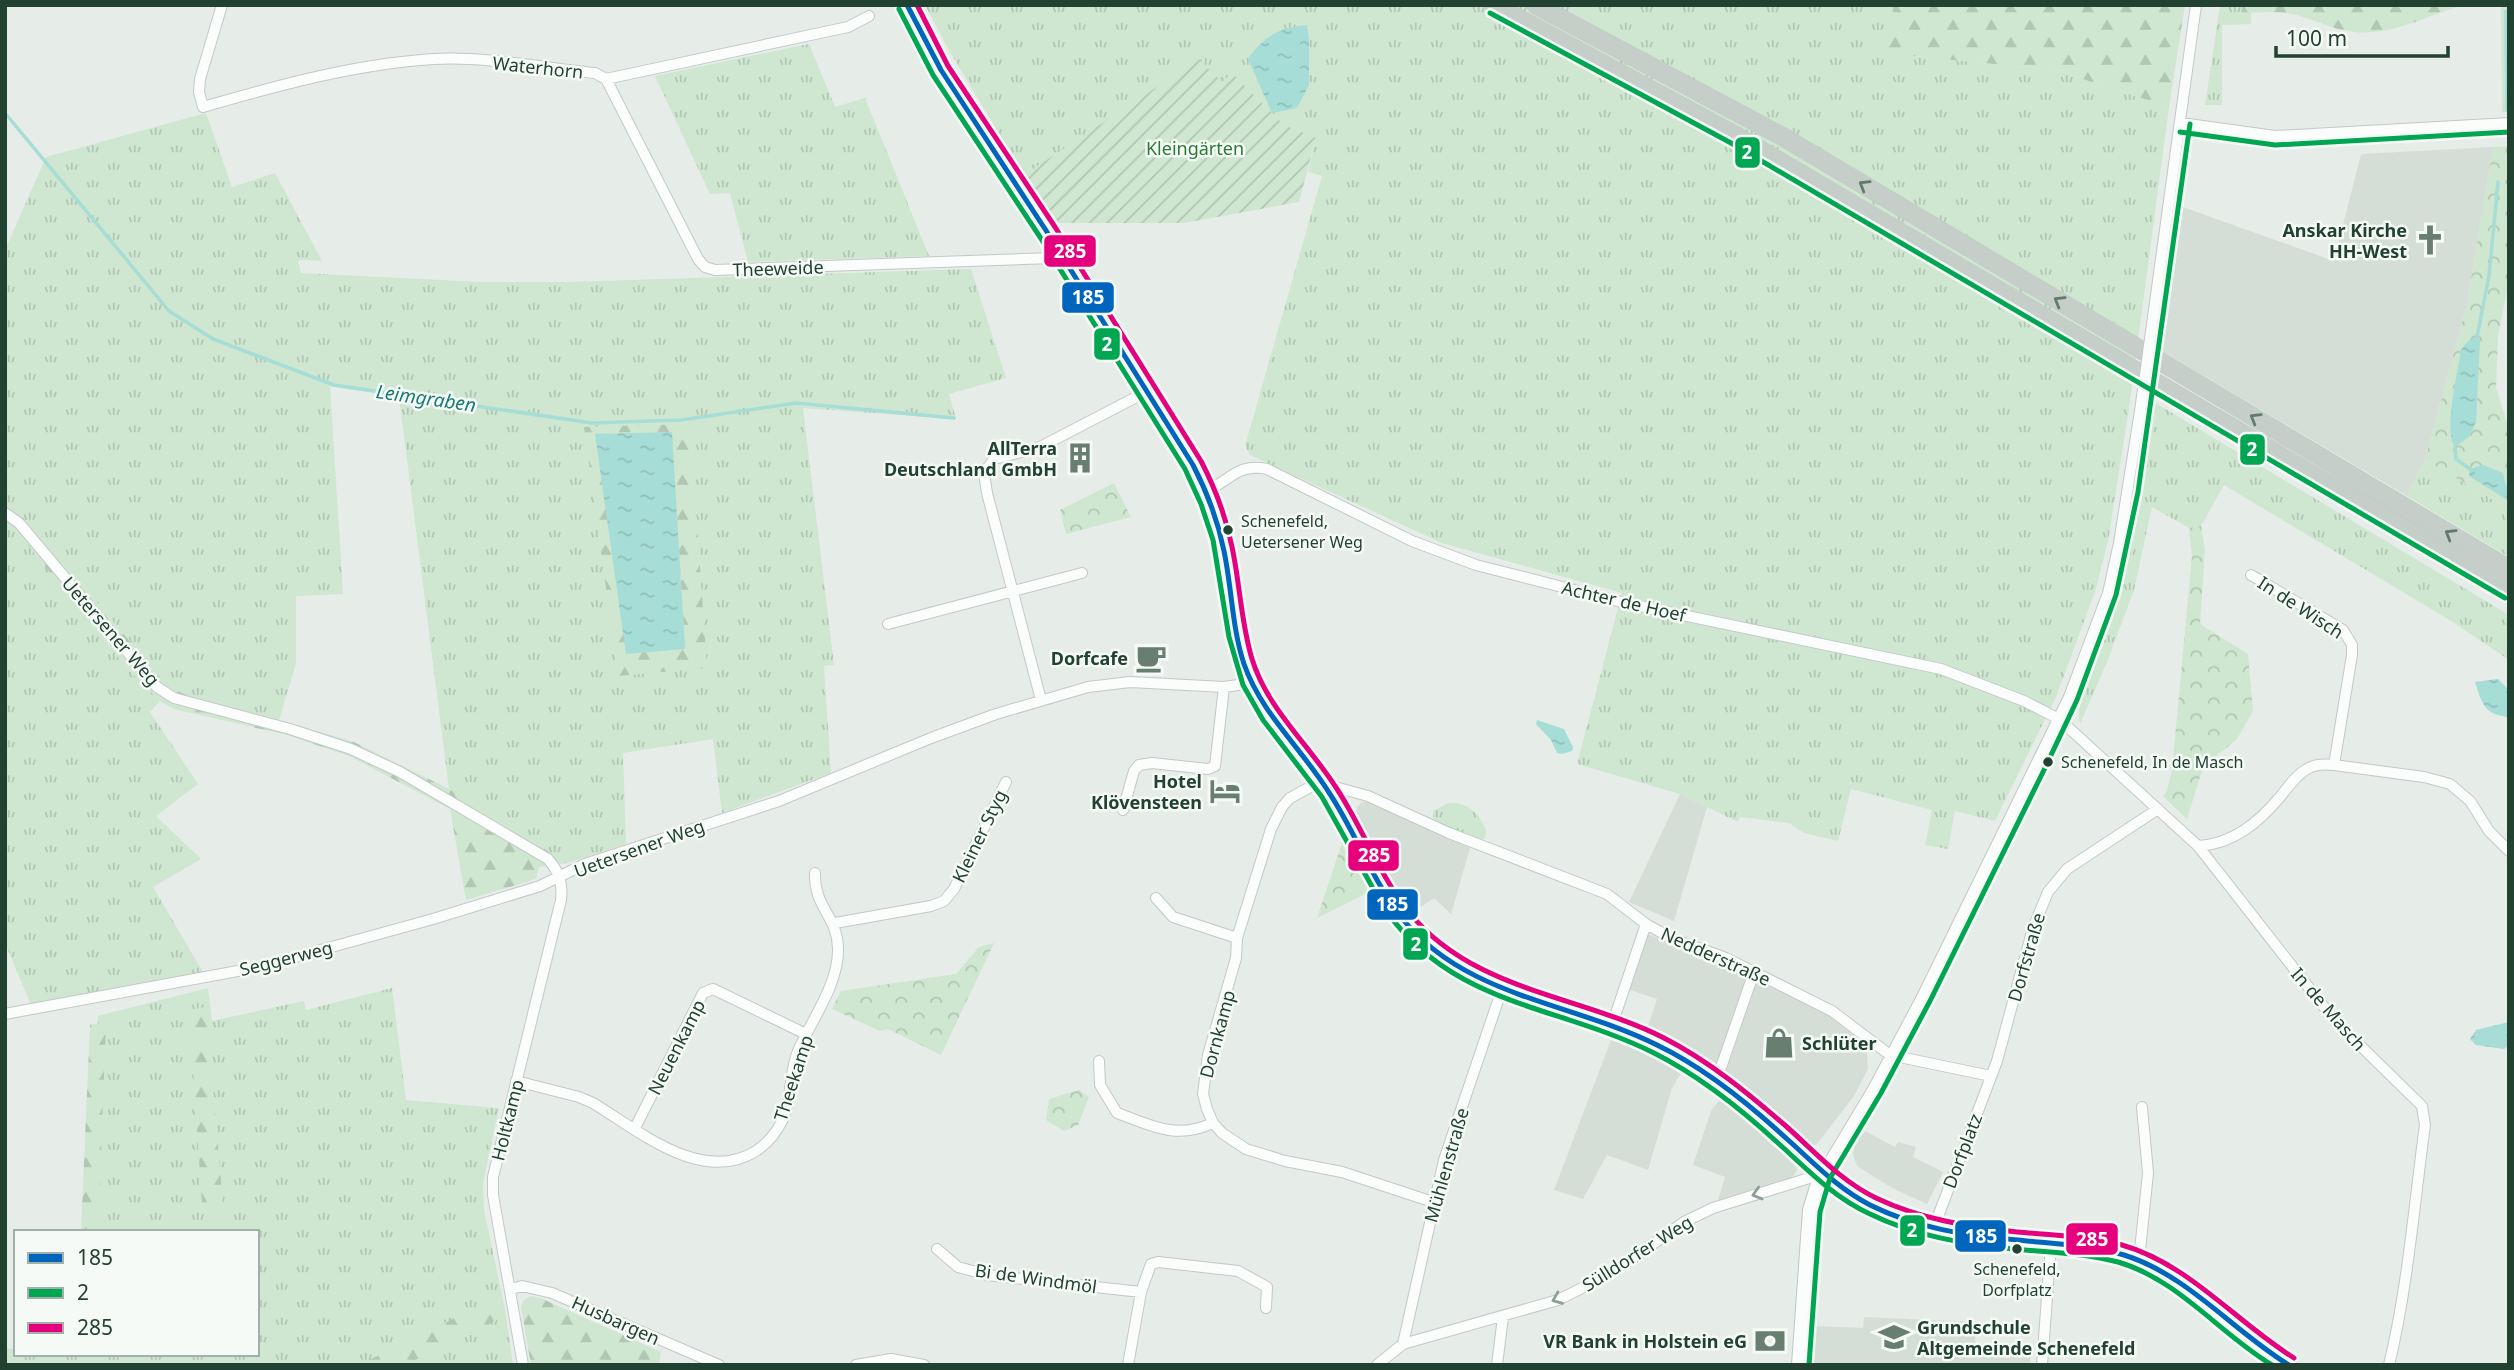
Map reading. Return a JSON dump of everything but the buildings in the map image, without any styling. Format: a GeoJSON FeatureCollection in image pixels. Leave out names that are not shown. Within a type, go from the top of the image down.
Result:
{"type":"FeatureCollection","features":[{"type":"Feature","properties":{"kind":"highway"},"geometry":{"type":"LineString","coordinates":[[1494,5],[1735,135],[2509,590]]}},
{"type":"Feature","properties":{"kind":"highway"},"geometry":{"type":"LineString","coordinates":[[1536,5],[1785,138],[2509,569]]}},
{"type":"Feature","properties":{"kind":"main road"},"geometry":{"type":"LineString","coordinates":[[906,5],[944,75],[1063,255],[1186,453],[1205,492],[1223,548],[1236,627],[1244,663],[1252,683],[1273,718],[1324,784],[1399,914],[1416,935],[1439,956],[1465,972],[1502,989],[1612,1025],[1662,1046],[1716,1082],[1769,1124],[1822,1174],[1877,1208],[1934,1227],[1990,1238],[2095,1248],[2138,1260],[2174,1280],[2245,1336],[2289,1365]]}},
{"type":"Feature","properties":{"kind":"main road"},"geometry":{"type":"LineString","coordinates":[[1800,1365],[1811,1210],[1822,1174]]}},
{"type":"Feature","properties":{"kind":"street","name":"Waterhorn"},"geometry":{"type":"LineString","coordinates":[[222,5],[200,79],[199,92],[203,107],[301,79],[436,59],[595,73],[606,79],[848,27],[869,16]]}},
{"type":"Feature","properties":{"kind":"street"},"geometry":{"type":"LineString","coordinates":[[1822,1174],[1873,1089],[1927,987],[2059,719],[2108,593],[2122,530],[2140,411],[2196,5]]}},
{"type":"Feature","properties":{"kind":"street","name":"Theeweide"},"geometry":{"type":"LineString","coordinates":[[606,79],[698,259],[705,267],[715,270],[1053,258],[1063,255]]}},
{"type":"Feature","properties":{"kind":"street"},"geometry":{"type":"LineString","coordinates":[[2181,123],[2276,136],[2509,123]]}},
{"type":"Feature","properties":{"kind":"street"},"geometry":{"type":"LineString","coordinates":[[1041,700],[984,481],[988,464],[994,458],[1040,447],[1148,391]]}},
{"type":"Feature","properties":{"kind":"street","name":"Achter de Hoef"},"geometry":{"type":"LineString","coordinates":[[1205,492],[1241,469],[1252,466],[1267,469],[1412,541],[1465,562],[1625,603],[1941,669],[2024,701],[2059,719]]}},
{"type":"Feature","properties":{"kind":"street","name":"Uetersener Weg"},"geometry":{"type":"LineString","coordinates":[[5,513],[19,523],[158,687],[174,698],[290,729],[353,750],[400,772],[548,859],[560,877],[585,864],[779,801],[931,738],[996,713],[1041,700],[1108,683],[1130,681],[1224,687],[1252,683]]}},
{"type":"Feature","properties":{"kind":"street"},"geometry":{"type":"LineString","coordinates":[[888,624],[1082,573]]}},
{"type":"Feature","properties":{"kind":"street","name":"In de Wisch"},"geometry":{"type":"LineString","coordinates":[[2251,575],[2343,630],[2352,645],[2353,655],[2334,765]]}},
{"type":"Feature","properties":{"kind":"street"},"geometry":{"type":"LineString","coordinates":[[1123,810],[1134,771],[1139,765],[1152,763],[1208,769],[1215,766],[1224,687]]}},
{"type":"Feature","properties":{"kind":"street","name":"In de Masch"},"geometry":{"type":"LineString","coordinates":[[2059,719],[2198,846],[2335,1021],[2422,1106],[2425,1125],[2407,1269],[2389,1365]]}},
{"type":"Feature","properties":{"kind":"street"},"geometry":{"type":"LineString","coordinates":[[2198,846],[2216,845],[2235,838],[2256,822],[2306,769],[2321,764],[2424,777],[2450,784],[2470,801],[2489,831],[2509,852]]}},
{"type":"Feature","properties":{"kind":"street","name":"Kleiner Styg"},"geometry":{"type":"LineString","coordinates":[[835,923],[930,906],[944,901],[954,889],[1006,782]]}},
{"type":"Feature","properties":{"kind":"street","name":"Nedderstraße"},"geometry":{"type":"LineString","coordinates":[[1324,784],[1368,796],[1449,833],[1607,894],[1646,924],[1673,939],[1726,958],[1832,1011],[1890,1055],[1991,1076]]}},
{"type":"Feature","properties":{"kind":"street","name":"Dornkamp"},"geometry":{"type":"LineString","coordinates":[[1213,1123],[1203,1094],[1203,1076],[1236,958],[1237,938],[1270,829],[1282,807],[1300,792],[1324,784]]}},
{"type":"Feature","properties":{"kind":"street","name":"Dorfstraße"},"geometry":{"type":"LineString","coordinates":[[1991,1076],[2036,919],[2053,884],[2067,869],[2158,809]]}},
{"type":"Feature","properties":{"kind":"street","name":"Theekamp"},"geometry":{"type":"LineString","coordinates":[[516,1082],[579,1097],[676,1152],[700,1161],[720,1163],[745,1158],[762,1147],[775,1134],[784,1117],[797,1054],[838,963],[835,923],[818,900],[816,873]]}},
{"type":"Feature","properties":{"kind":"street","name":"Seggerweg"},"geometry":{"type":"LineString","coordinates":[[5,1014],[259,967],[433,919],[540,886],[560,877]]}},
{"type":"Feature","properties":{"kind":"street","name":"Holtkamp"},"geometry":{"type":"LineString","coordinates":[[523,1365],[493,1195],[493,1177],[561,900],[560,877]]}},
{"type":"Feature","properties":{"kind":"street"},"geometry":{"type":"LineString","coordinates":[[1156,898],[1173,917],[1237,938]]}},
{"type":"Feature","properties":{"kind":"street"},"geometry":{"type":"LineString","coordinates":[[1612,1025],[1646,924]]}},
{"type":"Feature","properties":{"kind":"street"},"geometry":{"type":"LineString","coordinates":[[1716,1082],[1754,972]]}},
{"type":"Feature","properties":{"kind":"street","name":"Neuenkamp"},"geometry":{"type":"LineString","coordinates":[[635,1128],[703,993],[713,989],[806,1034]]}},
{"type":"Feature","properties":{"kind":"street","name":"Mühlenstraße"},"geometry":{"type":"LineString","coordinates":[[1403,1344],[1444,1160],[1502,989]]}},
{"type":"Feature","properties":{"kind":"street"},"geometry":{"type":"LineString","coordinates":[[1099,1061],[1100,1085],[1116,1113],[1172,1131],[1186,1132],[1213,1123],[1234,1142],[1262,1155],[1342,1172],[1433,1202]]}},
{"type":"Feature","properties":{"kind":"street","name":"Dorfplatz"},"geometry":{"type":"LineString","coordinates":[[1934,1227],[1991,1076]]}},
{"type":"Feature","properties":{"kind":"street"},"geometry":{"type":"LineString","coordinates":[[2138,1260],[2148,1173],[2142,1107]]}},
{"type":"Feature","properties":{"kind":"street","name":"Sülldorfer Weg"},"geometry":{"type":"LineString","coordinates":[[1377,1365],[1403,1344],[1558,1300],[1598,1280],[1684,1222],[1713,1208],[1822,1174]]}},
{"type":"Feature","properties":{"kind":"street"},"geometry":{"type":"LineString","coordinates":[[2042,1365],[2051,1242]]}},
{"type":"Feature","properties":{"kind":"street","name":"Bi de Windmöl"},"geometry":{"type":"LineString","coordinates":[[937,1249],[958,1267],[987,1275],[1141,1292]]}},
{"type":"Feature","properties":{"kind":"street"},"geometry":{"type":"LineString","coordinates":[[1128,1365],[1141,1292],[1150,1264],[1158,1262],[1238,1272],[1267,1287],[1266,1308]]}},
{"type":"Feature","properties":{"kind":"street","name":"Husbargen"},"geometry":{"type":"LineString","coordinates":[[511,1289],[523,1286],[552,1293],[719,1365]]}},
{"type":"Feature","properties":{"kind":"street"},"geometry":{"type":"LineString","coordinates":[[1497,1365],[1503,1317]]}},
{"type":"Feature","properties":{"kind":"street"},"geometry":{"type":"LineString","coordinates":[[856,1365],[891,1359],[925,1365]]}},
{"type":"Feature","properties":{"kind":"shaded area"},"geometry":{"type":"Polygon","coordinates":[[[2493,147],[2467,304],[2425,460],[2407,496],[2160,350],[2180,206],[2334,261],[2361,154],[2493,147]]]}},
{"type":"Feature","properties":{"kind":"shaded area"},"geometry":{"type":"Polygon","coordinates":[[[1680,794],[1707,807],[1674,921],[1629,902],[1680,794]]]}},
{"type":"Feature","properties":{"kind":"shaded area"},"geometry":{"type":"Polygon","coordinates":[[[1362,802],[1368,802],[1470,848],[1451,914],[1434,898],[1413,912],[1386,872],[1356,816],[1357,807],[1362,802]]]}},
{"type":"Feature","properties":{"kind":"shaded area"},"geometry":{"type":"Polygon","coordinates":[[[1645,933],[1723,962],[1746,974],[1747,978],[1715,1068],[1648,1026],[1657,999],[1627,989],[1645,933]]]}},
{"type":"Feature","properties":{"kind":"shaded area"},"geometry":{"type":"Polygon","coordinates":[[[1757,981],[1828,1015],[1858,1039],[1867,1053],[1868,1069],[1854,1096],[1817,1144],[1812,1146],[1724,1077],[1757,981]]]}},
{"type":"Feature","properties":{"kind":"shaded area"},"geometry":{"type":"Polygon","coordinates":[[[1611,1040],[1635,1048],[1681,1073],[1672,1088],[1648,1170],[1607,1155],[1583,1199],[1554,1190],[1611,1040]]]}},
{"type":"Feature","properties":{"kind":"shaded area"},"geometry":{"type":"Polygon","coordinates":[[[1720,1099],[1756,1126],[1796,1165],[1797,1170],[1792,1178],[1718,1200],[1725,1177],[1693,1165],[1711,1111],[1720,1099]]]}},
{"type":"Feature","properties":{"kind":"shaded area"},"geometry":{"type":"Polygon","coordinates":[[[1865,1131],[1895,1147],[1898,1142],[1916,1147],[1913,1157],[1943,1172],[1927,1204],[1894,1189],[1857,1166],[1853,1154],[1855,1142],[1865,1131]]]}},
{"type":"Feature","properties":{"kind":"shaded area","name":"Grundschule Altgemeinde Schenefeld"},"geometry":{"type":"Polygon","coordinates":[[[1864,1317],[1976,1322],[1975,1345],[2031,1348],[2030,1365],[1810,1365],[1814,1326],[1863,1328],[1864,1317]]]}},
{"type":"Feature","properties":{"kind":"green space"},"geometry":{"type":"Polygon","coordinates":[[[925,5],[1894,5],[1884,53],[2055,70],[2169,107],[2128,415],[2108,541],[2096,589],[2056,697],[1995,821],[1955,811],[1948,849],[1925,845],[1932,810],[1851,789],[1838,841],[1804,833],[1789,823],[1740,817],[1738,822],[1680,794],[1577,764],[1622,593],[1442,543],[1250,455],[1245,446],[1322,176],[1308,172],[1316,138],[1284,125],[1232,73],[1222,82],[1052,158],[1024,175],[925,5]]]}},
{"type":"Feature","properties":{"kind":"green space"},"geometry":{"type":"Polygon","coordinates":[[[1894,5],[2185,5],[2169,107],[2055,70],[1883,53],[1894,5]]]}},
{"type":"Feature","properties":{"kind":"green space"},"geometry":{"type":"Polygon","coordinates":[[[2220,5],[2243,5],[2242,13],[2251,13],[2251,24],[2222,25],[2222,105],[2205,105],[2220,5]]]}},
{"type":"Feature","properties":{"kind":"green space"},"geometry":{"type":"Polygon","coordinates":[[[2243,5],[2464,5],[2396,28],[2354,32],[2285,13],[2241,13],[2243,5]]]}},
{"type":"Feature","properties":{"kind":"green space"},"geometry":{"type":"Polygon","coordinates":[[[2501,5],[2509,5],[2509,112],[2502,112],[2501,5]]]}},
{"type":"Feature","properties":{"kind":"green space"},"geometry":{"type":"Polygon","coordinates":[[[809,44],[835,107],[865,98],[929,256],[748,262],[730,193],[710,194],[655,76],[809,44]]]}},
{"type":"Feature","properties":{"kind":"green space","name":"Kleingärten"},"geometry":{"type":"Polygon","coordinates":[[[1199,59],[1222,82],[1232,73],[1284,125],[1316,138],[1299,202],[1184,223],[1055,223],[1024,175],[1199,59]]]}},
{"type":"Feature","properties":{"kind":"green space"},"geometry":{"type":"Polygon","coordinates":[[[206,113],[232,187],[275,173],[322,261],[298,260],[301,273],[481,282],[570,282],[971,269],[1006,378],[949,394],[956,419],[803,408],[834,665],[824,666],[831,773],[722,813],[713,739],[623,753],[626,844],[567,863],[449,789],[399,397],[330,386],[343,594],[296,596],[296,663],[279,720],[192,697],[168,687],[33,526],[5,503],[5,250],[46,157],[206,113]]]}},
{"type":"Feature","properties":{"kind":"green space"},"geometry":{"type":"Polygon","coordinates":[[[2509,146],[2509,281],[2498,336],[2496,388],[2509,429],[2509,509],[2425,460],[2467,304],[2493,147],[2509,146]]]}},
{"type":"Feature","properties":{"kind":"green space"},"geometry":{"type":"Polygon","coordinates":[[[2154,402],[2509,615],[2509,660],[2453,622],[2224,485],[2201,526],[2189,528],[2152,507],[2134,590],[2080,724],[2079,713],[2084,689],[2109,628],[2125,572],[2154,402]]]}},
{"type":"Feature","properties":{"kind":"green space"},"geometry":{"type":"Polygon","coordinates":[[[690,424],[707,668],[618,676],[584,427],[690,424]],[[672,433],[595,434],[685,648],[672,433]]]}},
{"type":"Feature","properties":{"kind":"green space"},"geometry":{"type":"Polygon","coordinates":[[[2425,460],[2509,509],[2509,557],[2407,496],[2425,460]]]}},
{"type":"Feature","properties":{"kind":"green space"},"geometry":{"type":"Polygon","coordinates":[[[1114,483],[1131,517],[1066,534],[1060,510],[1114,483]]]}},
{"type":"Feature","properties":{"kind":"green space"},"geometry":{"type":"Polygon","coordinates":[[[5,503],[33,526],[168,687],[192,697],[354,742],[449,789],[567,863],[539,867],[536,879],[466,900],[450,809],[349,756],[287,735],[174,709],[160,701],[129,670],[22,538],[5,522],[5,503]]]}},
{"type":"Feature","properties":{"kind":"green space"},"geometry":{"type":"Polygon","coordinates":[[[5,522],[22,538],[129,670],[160,701],[150,712],[198,784],[156,816],[201,859],[153,887],[204,974],[31,1005],[5,943],[5,522]]]}},
{"type":"Feature","properties":{"kind":"green space"},"geometry":{"type":"Polygon","coordinates":[[[2201,526],[2205,549],[2200,624],[2248,654],[2253,711],[2237,739],[2203,767],[2187,819],[2163,796],[2167,791],[2172,770],[2192,556],[2189,528],[2201,526]]]}},
{"type":"Feature","properties":{"kind":"green space"},"geometry":{"type":"Polygon","coordinates":[[[1448,803],[1461,804],[1476,814],[1486,830],[1485,839],[1436,822],[1433,811],[1448,803]]]}},
{"type":"Feature","properties":{"kind":"green space"},"geometry":{"type":"Polygon","coordinates":[[[1343,840],[1371,891],[1317,918],[1343,840]]]}},
{"type":"Feature","properties":{"kind":"green space"},"geometry":{"type":"Polygon","coordinates":[[[994,943],[941,1055],[888,1029],[880,1031],[832,1009],[841,991],[956,974],[979,947],[994,943]]]}},
{"type":"Feature","properties":{"kind":"green space"},"geometry":{"type":"Polygon","coordinates":[[[208,988],[212,1021],[304,1001],[306,1010],[392,988],[406,1100],[499,1108],[483,1183],[484,1210],[505,1309],[513,1365],[5,1365],[5,1349],[14,1348],[14,1356],[259,1356],[259,1230],[91,1230],[98,1016],[208,988]]]}},
{"type":"Feature","properties":{"kind":"green space"},"geometry":{"type":"Polygon","coordinates":[[[206,1007],[223,1205],[202,1204],[189,1010],[206,1007]]]}},
{"type":"Feature","properties":{"kind":"green space"},"geometry":{"type":"Polygon","coordinates":[[[90,1024],[106,1024],[98,1230],[81,1230],[90,1024]]]}},
{"type":"Feature","properties":{"kind":"green space"},"geometry":{"type":"Polygon","coordinates":[[[1079,1090],[1089,1097],[1078,1125],[1064,1131],[1046,1120],[1049,1099],[1079,1090]]]}},
{"type":"Feature","properties":{"kind":"green space"},"geometry":{"type":"Polygon","coordinates":[[[530,1296],[538,1297],[661,1352],[659,1365],[531,1365],[521,1307],[524,1300],[530,1296]]]}},
{"type":"Feature","properties":{"kind":"green space"},"geometry":{"type":"Polygon","coordinates":[[[493,1299],[497,1320],[405,1365],[359,1365],[493,1299]]]}},
{"type":"Feature","properties":{"kind":"water"},"geometry":{"type":"Polygon","coordinates":[[[1307,25],[1309,85],[1297,108],[1272,113],[1248,59],[1273,34],[1307,25]]]}},
{"type":"Feature","properties":{"kind":"water"},"geometry":{"type":"Polygon","coordinates":[[[2477,337],[2480,340],[2476,422],[2469,437],[2455,447],[2450,429],[2461,350],[2468,341],[2477,337]]]}},
{"type":"Feature","properties":{"kind":"water"},"geometry":{"type":"Polygon","coordinates":[[[672,432],[685,649],[626,654],[595,434],[672,432]]]}},
{"type":"Feature","properties":{"kind":"water"},"geometry":{"type":"Polygon","coordinates":[[[2483,465],[2503,473],[2506,486],[2509,487],[2509,501],[2469,476],[2470,469],[2483,465]]]}},
{"type":"Feature","properties":{"kind":"water"},"geometry":{"type":"Polygon","coordinates":[[[2498,679],[2509,690],[2509,717],[2494,714],[2485,707],[2475,682],[2498,679]]]}},
{"type":"Feature","properties":{"kind":"water"},"geometry":{"type":"Polygon","coordinates":[[[1537,720],[1564,729],[1573,747],[1572,751],[1557,753],[1551,740],[1536,724],[1537,720]]]}},
{"type":"Feature","properties":{"kind":"water"},"geometry":{"type":"Polygon","coordinates":[[[2509,1022],[2509,1045],[2504,1049],[2476,1045],[2470,1039],[2476,1030],[2509,1022]]]}},
{"type":"Feature","properties":{"kind":"waterway"},"geometry":{"type":"LineString","coordinates":[[2506,11],[2507,110]]}},
{"type":"Feature","properties":{"kind":"waterway","name":"Leimgraben"},"geometry":{"type":"LineString","coordinates":[[5,113],[169,311],[213,339],[334,385],[592,423],[681,420],[796,403],[954,418]]}},
{"type":"Feature","properties":{"kind":"waterway"},"geometry":{"type":"LineString","coordinates":[[2477,337],[2489,276],[2498,182]]}},
{"type":"Feature","properties":{"kind":"waterway"},"geometry":{"type":"LineString","coordinates":[[2455,447],[2456,459],[2470,469]]}},
{"type":"Feature","properties":{"kind":"transit line","name":"185"},"geometry":{"type":"LineString","coordinates":[[907,5],[941,70],[1047,232],[1193,465],[1219,529],[1237,636],[1251,682],[1338,806],[1390,902],[1427,944],[1455,965],[1487,981],[1624,1030],[1692,1064],[1741,1100],[1836,1183],[1870,1205],[1905,1220],[1942,1230],[2085,1247],[2124,1255],[2169,1276],[2289,1365]]}},
{"type":"Feature","properties":{"kind":"transit line","name":"285"},"geometry":{"type":"LineString","coordinates":[[917,5],[948,66],[1055,227],[1201,461],[1227,525],[1245,632],[1259,677],[1278,710],[1345,801],[1397,896],[1434,938],[1463,959],[1494,975],[1631,1023],[1681,1047],[1743,1090],[1840,1175],[1876,1198],[1910,1211],[1963,1225],[2096,1240],[2122,1245],[2146,1254],[2191,1280],[2294,1358]]}},
{"type":"Feature","properties":{"kind":"transit line","name":"2"},"geometry":{"type":"LineString","coordinates":[[899,9],[933,75],[1040,237],[1185,469],[1213,540],[1229,637],[1243,685],[1263,720],[1322,797],[1384,908],[1411,941],[1442,966],[1474,984],[1508,999],[1617,1037],[1671,1062],[1735,1106],[1833,1191],[1870,1214],[1904,1228],[1958,1242],[2079,1255],[2118,1262],[2140,1270],[2180,1294],[2272,1365]]}},
{"type":"Feature","properties":{"kind":"transit line","name":"2"},"geometry":{"type":"LineString","coordinates":[[1490,13],[1731,143],[2505,598]]}},
{"type":"Feature","properties":{"kind":"transit line","name":"2"},"geometry":{"type":"LineString","coordinates":[[1809,1365],[1820,1212],[1830,1178],[1881,1093],[1930,1001],[2044,770],[2077,700],[2116,595],[2138,492],[2190,124]]}},
{"type":"Feature","properties":{"kind":"transit line","name":"2"},"geometry":{"type":"LineString","coordinates":[[2180,132],[2275,145],[2509,132]]}},
{"type":"Feature","properties":{"kind":"place","name":"Anskar Kirche HH-West"},"geometry":{"type":"Point","coordinates":[2430,240]}},
{"type":"Feature","properties":{"kind":"place","name":"AllTerra Deutschland GmbH"},"geometry":{"type":"Point","coordinates":[1080,458]}},
{"type":"Feature","properties":{"kind":"place","name":"Schenefeld, Uetersener Weg"},"geometry":{"type":"Point","coordinates":[1228,530]}},
{"type":"Feature","properties":{"kind":"place","name":"Dorfcafe"},"geometry":{"type":"Point","coordinates":[1151,658]}},
{"type":"Feature","properties":{"kind":"place","name":"Schenefeld, In de Masch"},"geometry":{"type":"Point","coordinates":[2048,762]}},
{"type":"Feature","properties":{"kind":"place","name":"Hotel Klövensteen"},"geometry":{"type":"Point","coordinates":[1225,791]}},
{"type":"Feature","properties":{"kind":"place","name":"Schlüter"},"geometry":{"type":"Point","coordinates":[1779,1043]}},
{"type":"Feature","properties":{"kind":"place","name":"Schenefeld, Dorfplatz"},"geometry":{"type":"Point","coordinates":[2017,1249]}},
{"type":"Feature","properties":{"kind":"place","name":"Grundschule Altgemeinde Schenefeld"},"geometry":{"type":"Point","coordinates":[1894,1337]}},
{"type":"Feature","properties":{"kind":"place","name":"VR Bank in Holstein eG"},"geometry":{"type":"Point","coordinates":[1770,1341]}}]}
